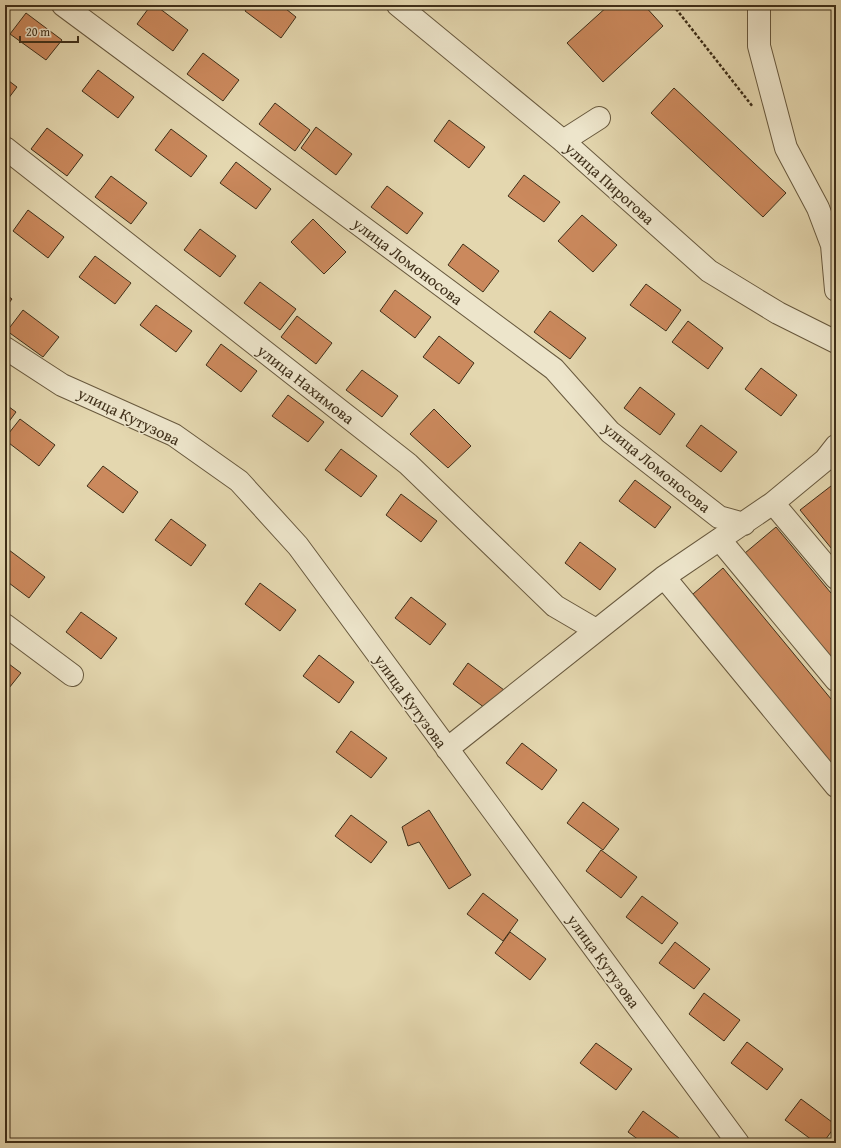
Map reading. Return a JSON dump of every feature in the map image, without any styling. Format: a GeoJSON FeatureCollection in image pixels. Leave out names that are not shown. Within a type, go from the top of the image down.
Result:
{"type":"FeatureCollection","features":[{"type":"Feature","properties":{"kind":"street","name":"улица Ломоносова"},"geometry":{"type":"LineString","coordinates":[[63,5],[554,369],[610,432],[719,517],[744,524]]}},
{"type":"Feature","properties":{"kind":"street","name":"улица Пирогова"},"geometry":{"type":"LineString","coordinates":[[398,5],[563,141],[709,271],[778,313],[836,342]]}},
{"type":"Feature","properties":{"kind":"street"},"geometry":{"type":"LineString","coordinates":[[759,5],[759,46],[786,148],[818,208],[832,245],[836,290]]}},
{"type":"Feature","properties":{"kind":"street"},"geometry":{"type":"LineString","coordinates":[[563,141],[599,118]]}},
{"type":"Feature","properties":{"kind":"street","name":"улица Нахимова"},"geometry":{"type":"LineString","coordinates":[[5,148],[408,464],[555,606],[596,630]]}},
{"type":"Feature","properties":{"kind":"street","name":"улица Кутузова"},"geometry":{"type":"LineString","coordinates":[[5,348],[62,384],[174,435],[239,481],[298,546],[738,1143]]}},
{"type":"Feature","properties":{"kind":"street"},"geometry":{"type":"LineString","coordinates":[[447,749],[596,630],[664,578],[744,524],[832,459]]}},
{"type":"Feature","properties":{"kind":"street"},"geometry":{"type":"LineString","coordinates":[[773,503],[836,578]]}},
{"type":"Feature","properties":{"kind":"street"},"geometry":{"type":"LineString","coordinates":[[720,540],[836,680]]}},
{"type":"Feature","properties":{"kind":"street"},"geometry":{"type":"LineString","coordinates":[[664,578],[836,786]]}},
{"type":"Feature","properties":{"kind":"street"},"geometry":{"type":"LineString","coordinates":[[5,625],[72,675]]}},
{"type":"Feature","properties":{"kind":"path"},"geometry":{"type":"LineString","coordinates":[[673,5],[756,111]]}},
{"type":"Feature","properties":{"kind":"building"},"geometry":{"type":"Polygon","coordinates":[[[151,5],[155,5],[188,30],[173,51],[137,24],[151,5]]]}},
{"type":"Feature","properties":{"kind":"building"},"geometry":{"type":"Polygon","coordinates":[[[249,5],[281,5],[296,17],[281,38],[245,11],[249,5]]]}},
{"type":"Feature","properties":{"kind":"building"},"geometry":{"type":"Polygon","coordinates":[[[609,5],[644,5],[663,26],[603,82],[567,43],[609,5]]]}},
{"type":"Feature","properties":{"kind":"building"},"geometry":{"type":"Polygon","coordinates":[[[26,13],[62,40],[46,60],[10,34],[26,13]]]}},
{"type":"Feature","properties":{"kind":"building"},"geometry":{"type":"Polygon","coordinates":[[[203,53],[239,80],[223,101],[187,74],[203,53]]]}},
{"type":"Feature","properties":{"kind":"building"},"geometry":{"type":"Polygon","coordinates":[[[98,70],[134,97],[118,118],[82,91],[98,70]]]}},
{"type":"Feature","properties":{"kind":"building"},"geometry":{"type":"Polygon","coordinates":[[[5,78],[17,87],[5,103],[5,78]]]}},
{"type":"Feature","properties":{"kind":"building"},"geometry":{"type":"Polygon","coordinates":[[[674,88],[786,193],[763,217],[651,113],[674,88]]]}},
{"type":"Feature","properties":{"kind":"building"},"geometry":{"type":"Polygon","coordinates":[[[275,103],[310,130],[295,151],[259,124],[275,103]]]}},
{"type":"Feature","properties":{"kind":"building"},"geometry":{"type":"Polygon","coordinates":[[[449,120],[485,147],[469,168],[434,141],[449,120]]]}},
{"type":"Feature","properties":{"kind":"building"},"geometry":{"type":"Polygon","coordinates":[[[316,127],[352,154],[336,175],[301,148],[316,127]]]}},
{"type":"Feature","properties":{"kind":"building"},"geometry":{"type":"Polygon","coordinates":[[[47,128],[83,155],[67,176],[31,149],[47,128]]]}},
{"type":"Feature","properties":{"kind":"building"},"geometry":{"type":"Polygon","coordinates":[[[171,129],[207,156],[191,177],[155,150],[171,129]]]}},
{"type":"Feature","properties":{"kind":"building"},"geometry":{"type":"Polygon","coordinates":[[[236,162],[271,189],[256,209],[220,183],[236,162]]]}},
{"type":"Feature","properties":{"kind":"building"},"geometry":{"type":"Polygon","coordinates":[[[524,175],[560,202],[544,222],[508,196],[524,175]]]}},
{"type":"Feature","properties":{"kind":"building"},"geometry":{"type":"Polygon","coordinates":[[[111,176],[147,203],[131,224],[95,197],[111,176]]]}},
{"type":"Feature","properties":{"kind":"building"},"geometry":{"type":"Polygon","coordinates":[[[387,186],[423,213],[407,234],[371,207],[387,186]]]}},
{"type":"Feature","properties":{"kind":"building"},"geometry":{"type":"Polygon","coordinates":[[[28,210],[64,237],[48,258],[13,231],[28,210]]]}},
{"type":"Feature","properties":{"kind":"building"},"geometry":{"type":"Polygon","coordinates":[[[582,215],[617,245],[593,272],[558,241],[582,215]]]}},
{"type":"Feature","properties":{"kind":"building"},"geometry":{"type":"Polygon","coordinates":[[[313,219],[346,252],[324,274],[291,242],[313,219]]]}},
{"type":"Feature","properties":{"kind":"building"},"geometry":{"type":"Polygon","coordinates":[[[200,229],[236,256],[220,277],[184,250],[200,229]]]}},
{"type":"Feature","properties":{"kind":"building"},"geometry":{"type":"Polygon","coordinates":[[[463,244],[499,271],[483,292],[448,265],[463,244]]]}},
{"type":"Feature","properties":{"kind":"building"},"geometry":{"type":"Polygon","coordinates":[[[95,256],[131,283],[115,304],[79,277],[95,256]]]}},
{"type":"Feature","properties":{"kind":"building"},"geometry":{"type":"Polygon","coordinates":[[[260,282],[296,309],[280,330],[244,303],[260,282]]]}},
{"type":"Feature","properties":{"kind":"building"},"geometry":{"type":"Polygon","coordinates":[[[646,284],[681,310],[666,331],[630,305],[646,284]]]}},
{"type":"Feature","properties":{"kind":"building"},"geometry":{"type":"Polygon","coordinates":[[[395,290],[431,317],[415,338],[380,311],[395,290]]]}},
{"type":"Feature","properties":{"kind":"building"},"geometry":{"type":"Polygon","coordinates":[[[5,294],[12,299],[5,308],[5,294]]]}},
{"type":"Feature","properties":{"kind":"building"},"geometry":{"type":"Polygon","coordinates":[[[156,305],[192,331],[176,352],[140,325],[156,305]]]}},
{"type":"Feature","properties":{"kind":"building"},"geometry":{"type":"Polygon","coordinates":[[[23,310],[59,337],[43,357],[7,331],[23,310]]]}},
{"type":"Feature","properties":{"kind":"building"},"geometry":{"type":"Polygon","coordinates":[[[550,311],[586,338],[570,359],[534,332],[550,311]]]}},
{"type":"Feature","properties":{"kind":"building"},"geometry":{"type":"Polygon","coordinates":[[[297,316],[332,343],[316,364],[281,337],[297,316]]]}},
{"type":"Feature","properties":{"kind":"building"},"geometry":{"type":"Polygon","coordinates":[[[688,321],[723,348],[708,369],[672,342],[688,321]]]}},
{"type":"Feature","properties":{"kind":"building"},"geometry":{"type":"Polygon","coordinates":[[[439,336],[474,363],[459,384],[423,357],[439,336]]]}},
{"type":"Feature","properties":{"kind":"building"},"geometry":{"type":"Polygon","coordinates":[[[221,344],[257,371],[241,392],[206,365],[221,344]]]}},
{"type":"Feature","properties":{"kind":"building"},"geometry":{"type":"Polygon","coordinates":[[[761,368],[797,395],[781,416],[745,389],[761,368]]]}},
{"type":"Feature","properties":{"kind":"building"},"geometry":{"type":"Polygon","coordinates":[[[362,370],[398,396],[382,417],[346,390],[362,370]]]}},
{"type":"Feature","properties":{"kind":"building"},"geometry":{"type":"Polygon","coordinates":[[[640,387],[675,414],[660,435],[624,408],[640,387]]]}},
{"type":"Feature","properties":{"kind":"building"},"geometry":{"type":"Polygon","coordinates":[[[288,395],[324,422],[308,442],[272,416],[288,395]]]}},
{"type":"Feature","properties":{"kind":"building"},"geometry":{"type":"Polygon","coordinates":[[[5,404],[16,412],[5,427],[5,404]]]}},
{"type":"Feature","properties":{"kind":"building"},"geometry":{"type":"Polygon","coordinates":[[[434,409],[471,446],[448,468],[410,434],[434,409]]]}},
{"type":"Feature","properties":{"kind":"building"},"geometry":{"type":"Polygon","coordinates":[[[20,419],[55,445],[39,466],[5,440],[20,419]]]}},
{"type":"Feature","properties":{"kind":"building"},"geometry":{"type":"Polygon","coordinates":[[[701,425],[737,452],[721,472],[686,446],[701,425]]]}},
{"type":"Feature","properties":{"kind":"building"},"geometry":{"type":"Polygon","coordinates":[[[341,449],[377,476],[361,497],[325,470],[341,449]]]}},
{"type":"Feature","properties":{"kind":"building"},"geometry":{"type":"Polygon","coordinates":[[[103,466],[138,492],[123,513],[87,486],[103,466]]]}},
{"type":"Feature","properties":{"kind":"building"},"geometry":{"type":"Polygon","coordinates":[[[635,480],[671,507],[655,528],[619,501],[635,480]]]}},
{"type":"Feature","properties":{"kind":"building"},"geometry":{"type":"Polygon","coordinates":[[[831,486],[836,492],[836,554],[800,510],[831,486]]]}},
{"type":"Feature","properties":{"kind":"building"},"geometry":{"type":"Polygon","coordinates":[[[401,494],[437,521],[421,542],[386,515],[401,494]]]}},
{"type":"Feature","properties":{"kind":"building"},"geometry":{"type":"Polygon","coordinates":[[[171,519],[206,545],[191,566],[155,540],[171,519]]]}},
{"type":"Feature","properties":{"kind":"building"},"geometry":{"type":"Polygon","coordinates":[[[776,527],[836,599],[836,663],[745,553],[776,527]]]}},
{"type":"Feature","properties":{"kind":"building"},"geometry":{"type":"Polygon","coordinates":[[[580,542],[616,569],[600,590],[565,563],[580,542]]]}},
{"type":"Feature","properties":{"kind":"building"},"geometry":{"type":"Polygon","coordinates":[[[9,550],[45,577],[29,598],[5,580],[5,556],[9,550]]]}},
{"type":"Feature","properties":{"kind":"building"},"geometry":{"type":"Polygon","coordinates":[[[723,568],[836,705],[836,770],[693,594],[723,568]]]}},
{"type":"Feature","properties":{"kind":"building"},"geometry":{"type":"Polygon","coordinates":[[[260,583],[296,610],[280,631],[245,604],[260,583]]]}},
{"type":"Feature","properties":{"kind":"building"},"geometry":{"type":"Polygon","coordinates":[[[411,597],[446,624],[430,645],[395,618],[411,597]]]}},
{"type":"Feature","properties":{"kind":"building"},"geometry":{"type":"Polygon","coordinates":[[[81,612],[117,638],[101,659],[66,632],[81,612]]]}},
{"type":"Feature","properties":{"kind":"building"},"geometry":{"type":"Polygon","coordinates":[[[319,655],[354,682],[339,703],[303,676],[319,655]]]}},
{"type":"Feature","properties":{"kind":"building"},"geometry":{"type":"Polygon","coordinates":[[[5,661],[21,673],[5,693],[5,661]]]}},
{"type":"Feature","properties":{"kind":"building"},"geometry":{"type":"Polygon","coordinates":[[[468,663],[504,690],[489,711],[453,684],[468,663]]]}},
{"type":"Feature","properties":{"kind":"building"},"geometry":{"type":"Polygon","coordinates":[[[351,731],[387,758],[371,778],[336,752],[351,731]]]}},
{"type":"Feature","properties":{"kind":"building"},"geometry":{"type":"Polygon","coordinates":[[[522,743],[557,770],[542,790],[506,763],[522,743]]]}},
{"type":"Feature","properties":{"kind":"building"},"geometry":{"type":"Polygon","coordinates":[[[583,802],[619,829],[603,850],[567,823],[583,802]]]}},
{"type":"Feature","properties":{"kind":"building"},"geometry":{"type":"Polygon","coordinates":[[[429,810],[471,875],[449,889],[419,842],[408,846],[402,827],[429,810]]]}},
{"type":"Feature","properties":{"kind":"building"},"geometry":{"type":"Polygon","coordinates":[[[351,815],[387,842],[371,863],[335,836],[351,815]]]}},
{"type":"Feature","properties":{"kind":"building"},"geometry":{"type":"Polygon","coordinates":[[[601,850],[637,877],[621,898],[586,871],[601,850]]]}},
{"type":"Feature","properties":{"kind":"building"},"geometry":{"type":"Polygon","coordinates":[[[483,893],[518,920],[503,941],[467,914],[483,893]]]}},
{"type":"Feature","properties":{"kind":"building"},"geometry":{"type":"Polygon","coordinates":[[[642,896],[678,923],[662,944],[626,917],[642,896]]]}},
{"type":"Feature","properties":{"kind":"building"},"geometry":{"type":"Polygon","coordinates":[[[510,932],[546,959],[530,980],[495,953],[510,932]]]}},
{"type":"Feature","properties":{"kind":"building"},"geometry":{"type":"Polygon","coordinates":[[[675,942],[710,969],[694,989],[659,963],[675,942]]]}},
{"type":"Feature","properties":{"kind":"building"},"geometry":{"type":"Polygon","coordinates":[[[704,993],[740,1020],[724,1041],[689,1014],[704,993]]]}},
{"type":"Feature","properties":{"kind":"building"},"geometry":{"type":"Polygon","coordinates":[[[747,1042],[783,1069],[767,1090],[731,1063],[747,1042]]]}},
{"type":"Feature","properties":{"kind":"building"},"geometry":{"type":"Polygon","coordinates":[[[596,1043],[632,1069],[616,1090],[580,1063],[596,1043]]]}},
{"type":"Feature","properties":{"kind":"building"},"geometry":{"type":"Polygon","coordinates":[[[801,1099],[836,1125],[823,1143],[816,1143],[785,1120],[801,1099]]]}},
{"type":"Feature","properties":{"kind":"building"},"geometry":{"type":"Polygon","coordinates":[[[643,1111],[679,1138],[675,1143],[643,1143],[628,1132],[643,1111]]]}}]}
